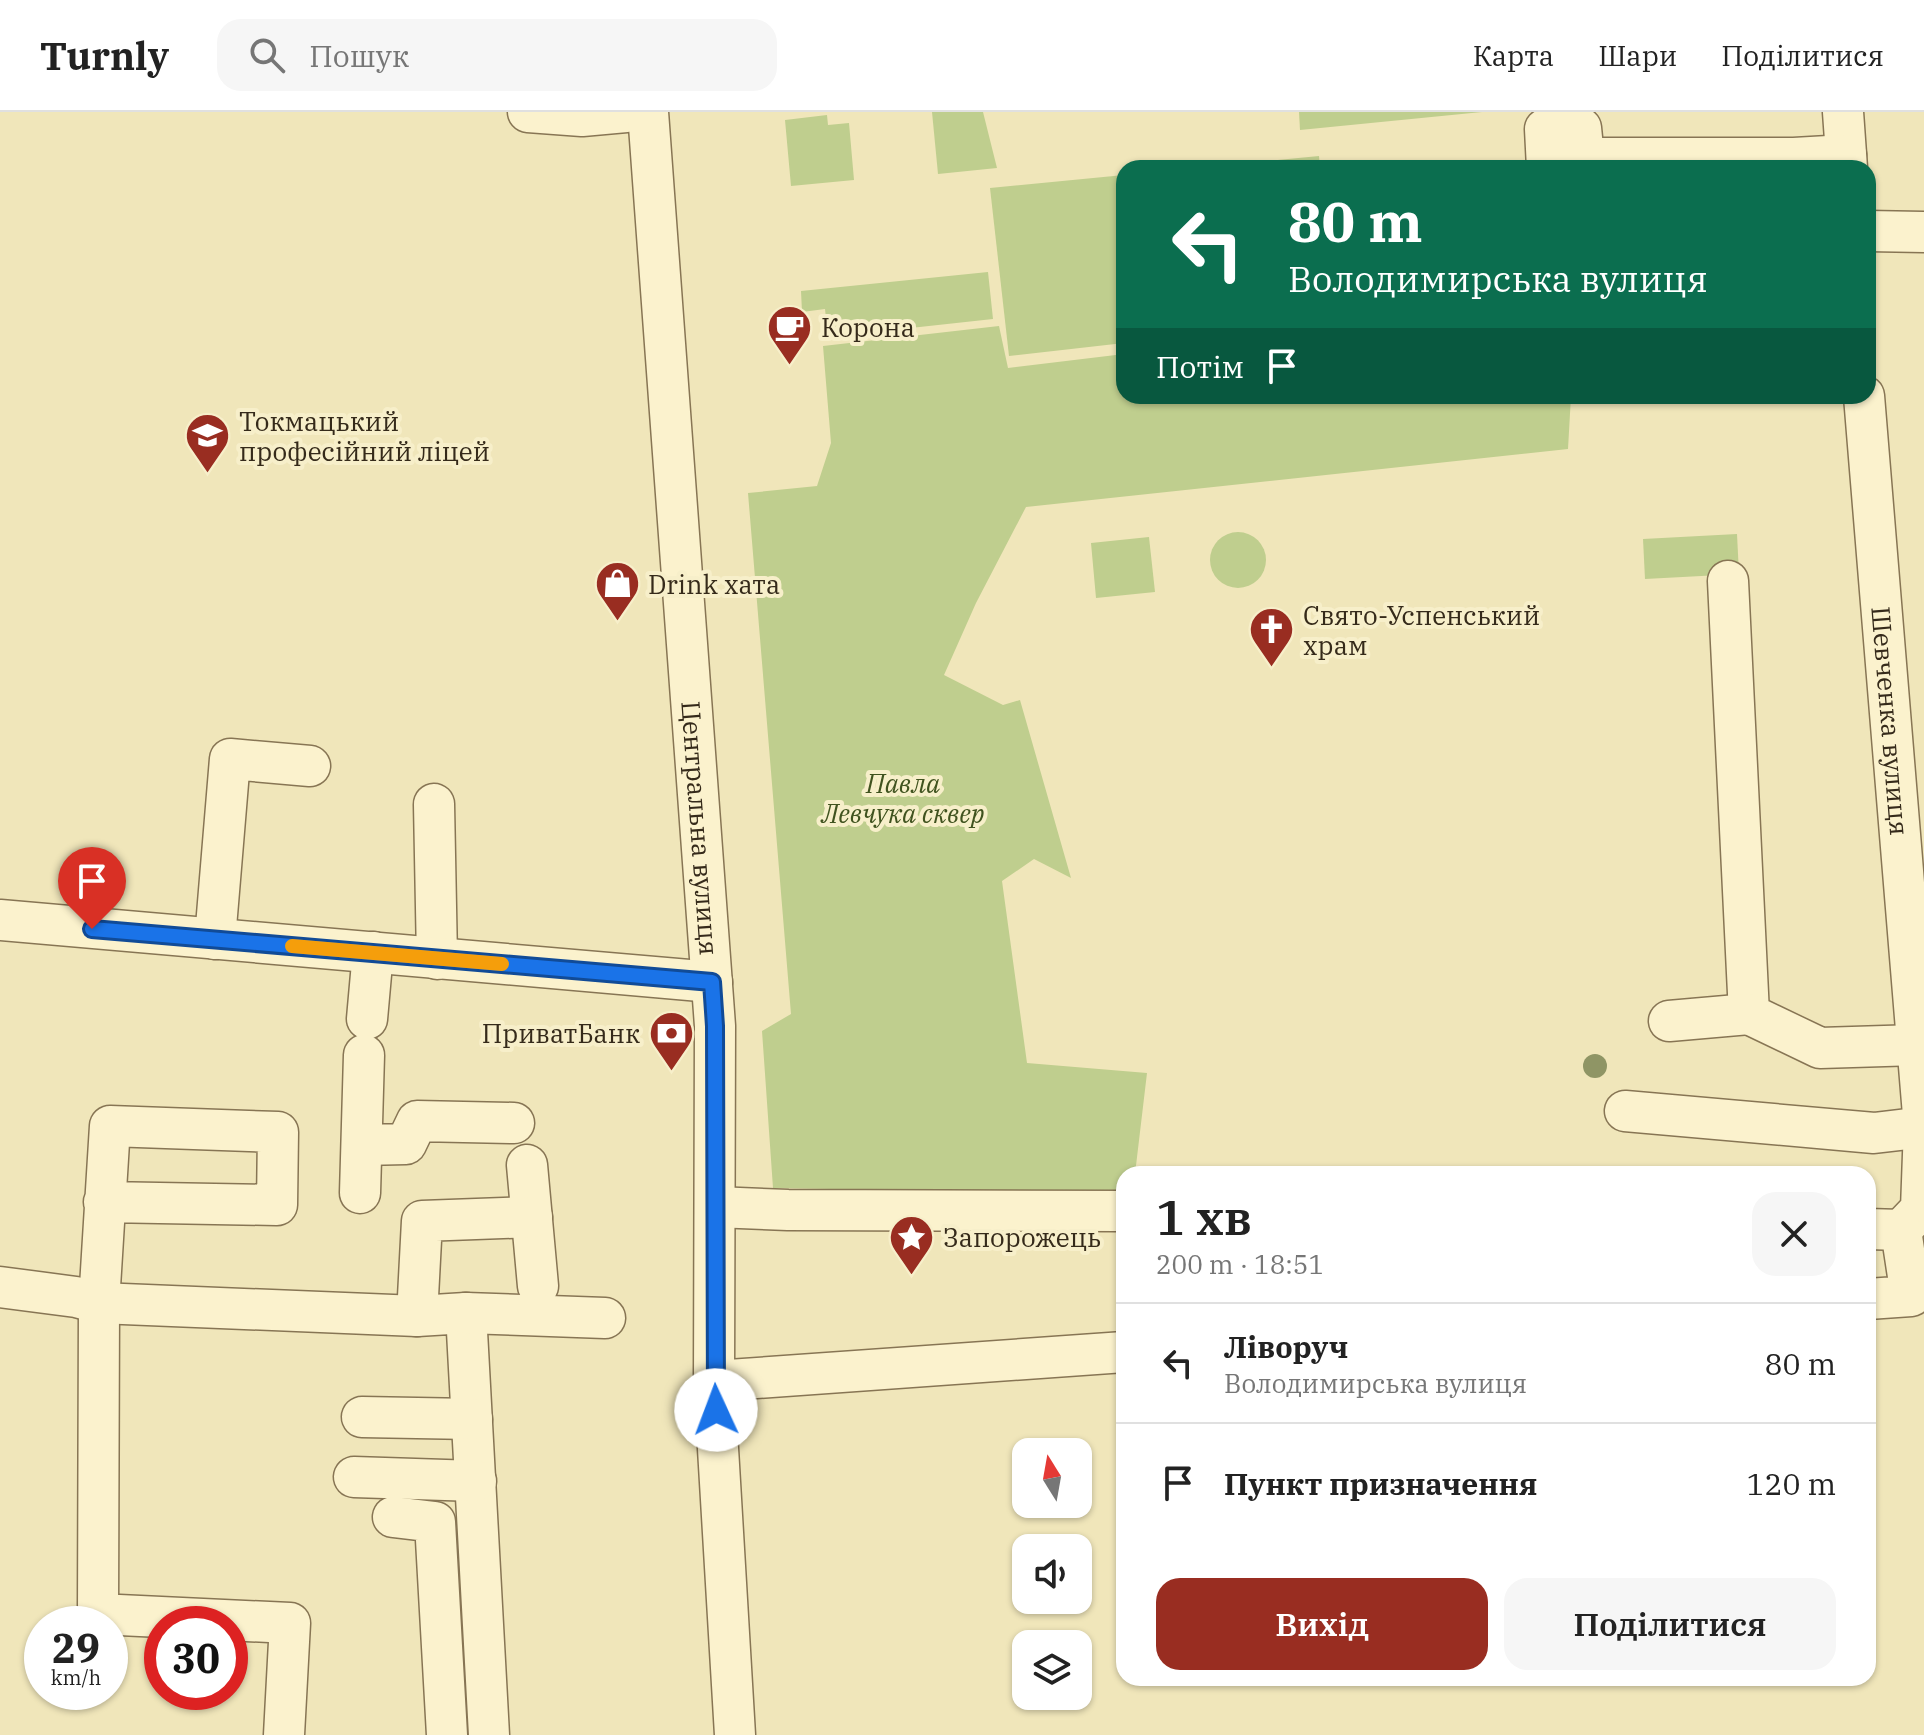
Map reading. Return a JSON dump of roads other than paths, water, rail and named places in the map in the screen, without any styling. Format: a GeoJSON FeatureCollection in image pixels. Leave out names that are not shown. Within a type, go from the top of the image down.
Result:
{"type":"FeatureCollection","features":[{"type":"Feature","properties":{"kind":"street"},"geometry":{"type":"LineString","coordinates":[[528,112],[582,116],[626,112]]}},
{"type":"Feature","properties":{"kind":"street","name":"Центральна вулиця"},"geometry":{"type":"LineString","coordinates":[[648,112],[712,982],[714,1381],[735,1735]]}},
{"type":"Feature","properties":{"kind":"street"},"geometry":{"type":"LineString","coordinates":[[1843,112],[1846,160]]}},
{"type":"Feature","properties":{"kind":"street"},"geometry":{"type":"LineString","coordinates":[[1545,136],[1581,128],[1584,158],[1820,160]]}},
{"type":"Feature","properties":{"kind":"street"},"geometry":{"type":"LineString","coordinates":[[1876,231],[1924,232]]}},
{"type":"Feature","properties":{"kind":"street","name":"Шевченка вулиця"},"geometry":{"type":"LineString","coordinates":[[1865,404],[1924,1127],[1921,1209],[1885,1230]]}},
{"type":"Feature","properties":{"kind":"street"},"geometry":{"type":"LineString","coordinates":[[1728,581],[1749,1014]]}},
{"type":"Feature","properties":{"kind":"street"},"geometry":{"type":"LineString","coordinates":[[215,939],[230,759],[310,766]]}},
{"type":"Feature","properties":{"kind":"street"},"geometry":{"type":"LineString","coordinates":[[434,804],[437,959]]}},
{"type":"Feature","properties":{"kind":"street"},"geometry":{"type":"LineString","coordinates":[[0,920],[712,982]]}},
{"type":"Feature","properties":{"kind":"street"},"geometry":{"type":"LineString","coordinates":[[360,1193],[366,1037],[373,952]]}},
{"type":"Feature","properties":{"kind":"street"},"geometry":{"type":"LineString","coordinates":[[1669,1021],[1749,1014],[1820,1048],[1917,1045]]}},
{"type":"Feature","properties":{"kind":"street"},"geometry":{"type":"LineString","coordinates":[[1625,1111],[1874,1133],[1924,1127]]}},
{"type":"Feature","properties":{"kind":"street"},"geometry":{"type":"LineString","coordinates":[[362,1145],[406,1144],[417,1121],[514,1123]]}},
{"type":"Feature","properties":{"kind":"street"},"geometry":{"type":"LineString","coordinates":[[527,1165],[538,1286]]}},
{"type":"Feature","properties":{"kind":"street"},"geometry":{"type":"LineString","coordinates":[[104,1202],[99,1303],[98,1614],[290,1623],[284,1735]]}},
{"type":"Feature","properties":{"kind":"street"},"geometry":{"type":"LineString","coordinates":[[715,1207],[1116,1211]]}},
{"type":"Feature","properties":{"kind":"street"},"geometry":{"type":"LineString","coordinates":[[417,1316],[422,1221],[532,1217]]}},
{"type":"Feature","properties":{"kind":"street"},"geometry":{"type":"LineString","coordinates":[[1876,1298],[1911,1296],[1885,1230]]}},
{"type":"Feature","properties":{"kind":"street"},"geometry":{"type":"LineString","coordinates":[[0,1287],[99,1303],[417,1316],[466,1313],[605,1318]]}},
{"type":"Feature","properties":{"kind":"street"},"geometry":{"type":"LineString","coordinates":[[466,1313],[489,1735]]}},
{"type":"Feature","properties":{"kind":"street"},"geometry":{"type":"LineString","coordinates":[[714,1381],[1116,1353]]}},
{"type":"Feature","properties":{"kind":"street"},"geometry":{"type":"LineString","coordinates":[[362,1417],[472,1419]]}},
{"type":"Feature","properties":{"kind":"street"},"geometry":{"type":"LineString","coordinates":[[354,1477],[476,1481]]}},
{"type":"Feature","properties":{"kind":"street"},"geometry":{"type":"LineString","coordinates":[[393,1517],[435,1522],[447,1735]]}},
{"type":"Feature","properties":{"kind":"place","name":"Корона"},"geometry":{"type":"Point","coordinates":[790,366]}},
{"type":"Feature","properties":{"kind":"place","name":"Токмацький професійний ліцей"},"geometry":{"type":"Point","coordinates":[208,475]}},
{"type":"Feature","properties":{"kind":"place","name":"Drink хата"},"geometry":{"type":"Point","coordinates":[617,623]}},
{"type":"Feature","properties":{"kind":"place","name":"Свято-Успенський храм"},"geometry":{"type":"Point","coordinates":[1272,669]}},
{"type":"Feature","properties":{"kind":"place","name":"ПриватБанк"},"geometry":{"type":"Point","coordinates":[671,1072]}},
{"type":"Feature","properties":{"kind":"place","name":"Запорожець"},"geometry":{"type":"Point","coordinates":[912,1276]}},
{"type":"Feature","properties":{"kind":"park label","name":"Павла Левчука сквер"},"geometry":{"type":"Point","coordinates":[903,798]}}]}
